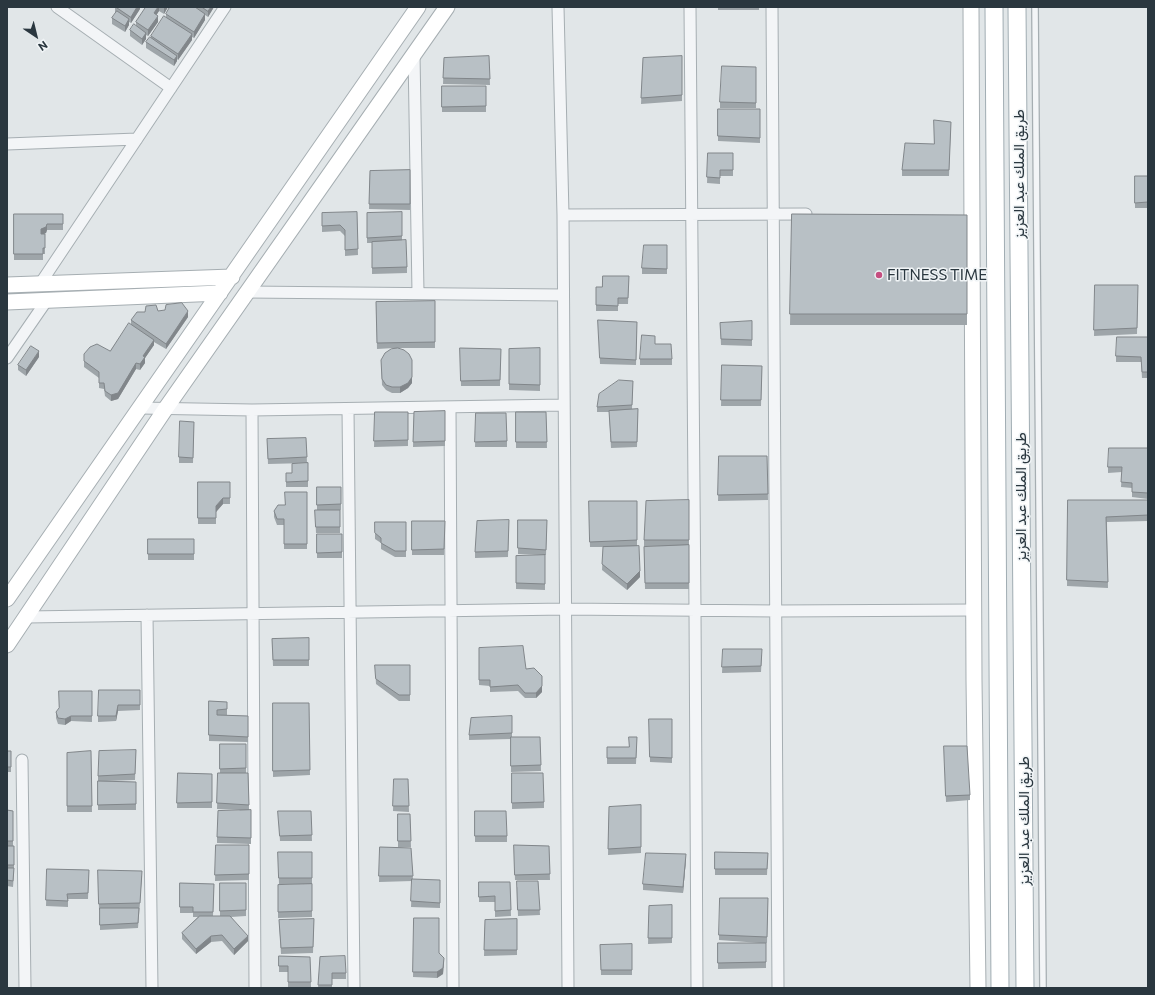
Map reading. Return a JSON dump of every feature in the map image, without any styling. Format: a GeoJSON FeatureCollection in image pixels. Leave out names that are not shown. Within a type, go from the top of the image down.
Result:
{"type":"FeatureCollection","features":[{"type":"Feature","properties":{"kind":"main road","name":"طريق الملك عبد العزيز"},"geometry":{"type":"LineString","coordinates":[[994,7],[1000,988]]}},
{"type":"Feature","properties":{"kind":"main road","name":"طريق الملك عبد العزيز"},"geometry":{"type":"LineString","coordinates":[[1017,7],[1025,988]]}},
{"type":"Feature","properties":{"kind":"street"},"geometry":{"type":"LineString","coordinates":[[57,7],[171,88]]}},
{"type":"Feature","properties":{"kind":"street"},"geometry":{"type":"LineString","coordinates":[[40,284],[225,7]]}},
{"type":"Feature","properties":{"kind":"street"},"geometry":{"type":"LineString","coordinates":[[7,599],[418,7]]}},
{"type":"Feature","properties":{"kind":"street"},"geometry":{"type":"LineString","coordinates":[[7,645],[166,408],[448,7]]}},
{"type":"Feature","properties":{"kind":"street"},"geometry":{"type":"LineString","coordinates":[[558,7],[563,215],[568,988]]}},
{"type":"Feature","properties":{"kind":"street"},"geometry":{"type":"LineString","coordinates":[[690,7],[697,988]]}},
{"type":"Feature","properties":{"kind":"street"},"geometry":{"type":"LineString","coordinates":[[772,7],[778,988]]}},
{"type":"Feature","properties":{"kind":"street"},"geometry":{"type":"LineString","coordinates":[[971,7],[968,215],[978,988]]}},
{"type":"Feature","properties":{"kind":"street"},"geometry":{"type":"LineString","coordinates":[[414,54],[418,294]]}},
{"type":"Feature","properties":{"kind":"street"},"geometry":{"type":"LineString","coordinates":[[7,144],[137,139]]}},
{"type":"Feature","properties":{"kind":"street"},"geometry":{"type":"LineString","coordinates":[[563,215],[821,214]]}},
{"type":"Feature","properties":{"kind":"street"},"geometry":{"type":"LineString","coordinates":[[7,285],[232,277]]}},
{"type":"Feature","properties":{"kind":"street"},"geometry":{"type":"LineString","coordinates":[[247,292],[563,295]]}},
{"type":"Feature","properties":{"kind":"street"},"geometry":{"type":"LineString","coordinates":[[7,302],[220,293]]}},
{"type":"Feature","properties":{"kind":"street"},"geometry":{"type":"LineString","coordinates":[[7,358],[48,300]]}},
{"type":"Feature","properties":{"kind":"street"},"geometry":{"type":"LineString","coordinates":[[140,408],[252,410],[564,406]]}},
{"type":"Feature","properties":{"kind":"street"},"geometry":{"type":"LineString","coordinates":[[450,407],[453,988]]}},
{"type":"Feature","properties":{"kind":"street"},"geometry":{"type":"LineString","coordinates":[[348,409],[354,988]]}},
{"type":"Feature","properties":{"kind":"street"},"geometry":{"type":"LineString","coordinates":[[252,410],[255,988]]}},
{"type":"Feature","properties":{"kind":"street"},"geometry":{"type":"LineString","coordinates":[[27,617],[565,609],[776,611],[974,610]]}},
{"type":"Feature","properties":{"kind":"street"},"geometry":{"type":"LineString","coordinates":[[147,615],[152,988]]}},
{"type":"Feature","properties":{"kind":"street"},"geometry":{"type":"LineString","coordinates":[[22,760],[25,988]]}},
{"type":"Feature","properties":{"kind":"lane"},"geometry":{"type":"LineString","coordinates":[[1036,7],[1043,988]]}},
{"type":"Feature","properties":{"kind":"building"},"geometry":{"type":"Polygon","coordinates":[[[116,7],[137,7],[131,17],[116,7]]]}},
{"type":"Feature","properties":{"kind":"building"},"geometry":{"type":"Polygon","coordinates":[[[146,7],[158,7],[154,13],[158,16],[148,30],[136,22],[146,7]]]}},
{"type":"Feature","properties":{"kind":"building"},"geometry":{"type":"Polygon","coordinates":[[[170,7],[195,7],[205,14],[194,32],[166,14],[170,7]]]}},
{"type":"Feature","properties":{"kind":"building"},"geometry":{"type":"Polygon","coordinates":[[[202,7],[211,7],[208,11],[202,7]]]}},
{"type":"Feature","properties":{"kind":"building"},"geometry":{"type":"Polygon","coordinates":[[[117,11],[129,19],[125,26],[112,18],[117,11]]]}},
{"type":"Feature","properties":{"kind":"building"},"geometry":{"type":"Polygon","coordinates":[[[164,16],[192,34],[178,54],[151,36],[164,16]]]}},
{"type":"Feature","properties":{"kind":"building"},"geometry":{"type":"Polygon","coordinates":[[[134,24],[146,33],[142,39],[130,30],[134,24]]]}},
{"type":"Feature","properties":{"kind":"building"},"geometry":{"type":"Polygon","coordinates":[[[150,37],[177,56],[174,60],[146,42],[150,37]]]}},
{"type":"Feature","properties":{"kind":"building"},"geometry":{"type":"Polygon","coordinates":[[[489,56],[490,79],[443,78],[444,58],[489,56]]]}},
{"type":"Feature","properties":{"kind":"building"},"geometry":{"type":"Polygon","coordinates":[[[682,56],[682,95],[641,98],[643,58],[682,56]]]}},
{"type":"Feature","properties":{"kind":"building"},"geometry":{"type":"Polygon","coordinates":[[[722,66],[756,67],[756,103],[720,102],[722,66]]]}},
{"type":"Feature","properties":{"kind":"building"},"geometry":{"type":"Polygon","coordinates":[[[442,86],[486,86],[486,106],[442,107],[442,86]]]}},
{"type":"Feature","properties":{"kind":"building"},"geometry":{"type":"Polygon","coordinates":[[[718,109],[760,109],[760,138],[718,136],[718,109]]]}},
{"type":"Feature","properties":{"kind":"building"},"geometry":{"type":"Polygon","coordinates":[[[934,120],[951,122],[949,170],[902,170],[905,143],[934,144],[934,120]]]}},
{"type":"Feature","properties":{"kind":"building"},"geometry":{"type":"Polygon","coordinates":[[[708,153],[733,153],[733,170],[720,170],[720,178],[707,177],[708,153]]]}},
{"type":"Feature","properties":{"kind":"building"},"geometry":{"type":"Polygon","coordinates":[[[410,170],[410,204],[369,204],[370,171],[410,170]]]}},
{"type":"Feature","properties":{"kind":"building"},"geometry":{"type":"Polygon","coordinates":[[[1135,176],[1148,176],[1148,202],[1135,203],[1135,176]]]}},
{"type":"Feature","properties":{"kind":"building"},"geometry":{"type":"Polygon","coordinates":[[[357,212],[358,249],[345,250],[345,230],[340,225],[322,226],[322,213],[357,212]]]}},
{"type":"Feature","properties":{"kind":"building"},"geometry":{"type":"Polygon","coordinates":[[[402,212],[402,236],[367,238],[367,213],[402,212]]]}},
{"type":"Feature","properties":{"kind":"building"},"geometry":{"type":"Polygon","coordinates":[[[14,214],[63,214],[63,224],[47,224],[46,227],[41,229],[41,234],[45,234],[45,248],[43,248],[43,254],[14,254],[14,214]]]}},
{"type":"Feature","properties":{"kind":"building","name":"FITNESS TIME"},"geometry":{"type":"Polygon","coordinates":[[[792,214],[967,215],[967,314],[790,314],[792,214]]]}},
{"type":"Feature","properties":{"kind":"building"},"geometry":{"type":"Polygon","coordinates":[[[406,240],[407,267],[372,268],[372,242],[406,240]]]}},
{"type":"Feature","properties":{"kind":"building"},"geometry":{"type":"Polygon","coordinates":[[[644,245],[667,245],[667,269],[642,268],[644,245]]]}},
{"type":"Feature","properties":{"kind":"building"},"geometry":{"type":"Polygon","coordinates":[[[603,276],[629,276],[628,298],[618,298],[618,306],[596,305],[596,287],[602,287],[603,276]]]}},
{"type":"Feature","properties":{"kind":"building"},"geometry":{"type":"Polygon","coordinates":[[[1095,285],[1138,285],[1137,328],[1094,330],[1095,285]]]}},
{"type":"Feature","properties":{"kind":"building"},"geometry":{"type":"Polygon","coordinates":[[[435,301],[435,342],[377,343],[376,302],[435,301]]]}},
{"type":"Feature","properties":{"kind":"building"},"geometry":{"type":"Polygon","coordinates":[[[182,303],[188,311],[166,344],[131,320],[137,312],[145,312],[146,306],[156,305],[158,311],[165,310],[166,305],[182,303]]]}},
{"type":"Feature","properties":{"kind":"building"},"geometry":{"type":"Polygon","coordinates":[[[598,320],[637,322],[636,360],[600,358],[598,320]]]}},
{"type":"Feature","properties":{"kind":"building"},"geometry":{"type":"Polygon","coordinates":[[[752,321],[752,340],[721,339],[720,323],[752,321]]]}},
{"type":"Feature","properties":{"kind":"building"},"geometry":{"type":"Polygon","coordinates":[[[129,323],[154,340],[143,356],[145,357],[140,364],[136,363],[118,393],[111,395],[105,391],[104,383],[99,383],[99,372],[84,361],[84,354],[90,347],[97,344],[110,351],[129,323]]]}},
{"type":"Feature","properties":{"kind":"building"},"geometry":{"type":"Polygon","coordinates":[[[642,335],[655,336],[655,344],[671,344],[672,359],[640,359],[642,335]]]}},
{"type":"Feature","properties":{"kind":"building"},"geometry":{"type":"Polygon","coordinates":[[[1117,337],[1148,337],[1148,372],[1142,372],[1141,357],[1116,356],[1117,337]]]}},
{"type":"Feature","properties":{"kind":"building"},"geometry":{"type":"Polygon","coordinates":[[[31,346],[39,351],[26,370],[18,365],[31,346]]]}},
{"type":"Feature","properties":{"kind":"building"},"geometry":{"type":"Polygon","coordinates":[[[398,348],[409,354],[412,360],[412,377],[408,383],[400,387],[392,387],[386,385],[382,379],[381,360],[385,353],[391,349],[398,348]]]}},
{"type":"Feature","properties":{"kind":"building"},"geometry":{"type":"Polygon","coordinates":[[[460,348],[501,349],[500,380],[461,381],[460,348]]]}},
{"type":"Feature","properties":{"kind":"building"},"geometry":{"type":"Polygon","coordinates":[[[540,348],[540,385],[509,384],[509,349],[540,348]]]}},
{"type":"Feature","properties":{"kind":"building"},"geometry":{"type":"Polygon","coordinates":[[[722,365],[762,366],[761,400],[721,400],[722,365]]]}},
{"type":"Feature","properties":{"kind":"building"},"geometry":{"type":"Polygon","coordinates":[[[619,380],[633,381],[632,405],[597,407],[599,394],[619,380]]]}},
{"type":"Feature","properties":{"kind":"building"},"geometry":{"type":"Polygon","coordinates":[[[638,409],[637,442],[611,442],[609,411],[638,409]]]}},
{"type":"Feature","properties":{"kind":"building"},"geometry":{"type":"Polygon","coordinates":[[[445,411],[445,441],[413,442],[414,412],[445,411]]]}},
{"type":"Feature","properties":{"kind":"building"},"geometry":{"type":"Polygon","coordinates":[[[375,412],[408,412],[408,440],[374,441],[375,412]]]}},
{"type":"Feature","properties":{"kind":"building"},"geometry":{"type":"Polygon","coordinates":[[[516,412],[546,412],[547,442],[516,442],[516,412]]]}},
{"type":"Feature","properties":{"kind":"building"},"geometry":{"type":"Polygon","coordinates":[[[476,413],[506,413],[507,441],[475,442],[476,413]]]}},
{"type":"Feature","properties":{"kind":"building"},"geometry":{"type":"Polygon","coordinates":[[[180,421],[194,422],[193,458],[179,457],[180,421]]]}},
{"type":"Feature","properties":{"kind":"building"},"geometry":{"type":"Polygon","coordinates":[[[306,438],[307,457],[268,459],[267,439],[306,438]]]}},
{"type":"Feature","properties":{"kind":"building"},"geometry":{"type":"Polygon","coordinates":[[[1109,448],[1148,448],[1148,493],[1132,492],[1132,483],[1121,482],[1122,467],[1108,467],[1109,448]]]}},
{"type":"Feature","properties":{"kind":"building"},"geometry":{"type":"Polygon","coordinates":[[[719,456],[767,456],[768,494],[718,495],[719,456]]]}},
{"type":"Feature","properties":{"kind":"building"},"geometry":{"type":"Polygon","coordinates":[[[308,463],[308,481],[286,482],[286,473],[292,473],[292,464],[308,463]]]}},
{"type":"Feature","properties":{"kind":"building"},"geometry":{"type":"Polygon","coordinates":[[[198,482],[230,482],[230,498],[223,498],[216,506],[216,518],[198,518],[198,482]]]}},
{"type":"Feature","properties":{"kind":"building"},"geometry":{"type":"Polygon","coordinates":[[[317,487],[341,487],[341,504],[317,505],[317,487]]]}},
{"type":"Feature","properties":{"kind":"building"},"geometry":{"type":"Polygon","coordinates":[[[285,492],[307,492],[307,544],[284,544],[284,519],[277,519],[274,511],[278,505],[285,505],[285,492]]]}},
{"type":"Feature","properties":{"kind":"building"},"geometry":{"type":"Polygon","coordinates":[[[689,500],[689,540],[644,540],[646,501],[689,500]]]}},
{"type":"Feature","properties":{"kind":"building"},"geometry":{"type":"Polygon","coordinates":[[[1068,500],[1148,500],[1148,515],[1106,517],[1108,582],[1067,580],[1068,500]]]}},
{"type":"Feature","properties":{"kind":"building"},"geometry":{"type":"Polygon","coordinates":[[[589,501],[637,501],[637,540],[590,542],[589,501]]]}},
{"type":"Feature","properties":{"kind":"building"},"geometry":{"type":"Polygon","coordinates":[[[315,510],[340,510],[340,527],[316,527],[315,510]]]}},
{"type":"Feature","properties":{"kind":"building"},"geometry":{"type":"Polygon","coordinates":[[[509,520],[508,551],[475,552],[477,521],[509,520]]]}},
{"type":"Feature","properties":{"kind":"building"},"geometry":{"type":"Polygon","coordinates":[[[518,520],[547,520],[546,550],[518,548],[518,520]]]}},
{"type":"Feature","properties":{"kind":"building"},"geometry":{"type":"Polygon","coordinates":[[[412,521],[445,521],[444,549],[412,550],[412,521]]]}},
{"type":"Feature","properties":{"kind":"building"},"geometry":{"type":"Polygon","coordinates":[[[375,522],[406,522],[406,551],[395,551],[381,543],[381,538],[375,533],[375,522]]]}},
{"type":"Feature","properties":{"kind":"building"},"geometry":{"type":"Polygon","coordinates":[[[317,534],[342,534],[342,552],[317,553],[317,534]]]}},
{"type":"Feature","properties":{"kind":"building"},"geometry":{"type":"Polygon","coordinates":[[[148,539],[194,539],[194,554],[148,554],[148,539]]]}},
{"type":"Feature","properties":{"kind":"building"},"geometry":{"type":"Polygon","coordinates":[[[689,545],[689,583],[645,583],[644,547],[689,545]]]}},
{"type":"Feature","properties":{"kind":"building"},"geometry":{"type":"Polygon","coordinates":[[[639,546],[640,571],[627,584],[602,564],[603,547],[639,546]]]}},
{"type":"Feature","properties":{"kind":"building"},"geometry":{"type":"Polygon","coordinates":[[[545,555],[545,584],[516,583],[516,556],[545,555]]]}},
{"type":"Feature","properties":{"kind":"building"},"geometry":{"type":"Polygon","coordinates":[[[309,638],[309,660],[273,660],[272,639],[309,638]]]}},
{"type":"Feature","properties":{"kind":"building"},"geometry":{"type":"Polygon","coordinates":[[[523,646],[526,669],[534,668],[542,676],[542,686],[536,693],[525,693],[518,685],[490,687],[490,680],[479,680],[479,648],[523,646]]]}},
{"type":"Feature","properties":{"kind":"building"},"geometry":{"type":"Polygon","coordinates":[[[723,649],[762,649],[761,666],[722,667],[723,649]]]}},
{"type":"Feature","properties":{"kind":"building"},"geometry":{"type":"Polygon","coordinates":[[[375,665],[410,665],[410,695],[399,695],[376,679],[375,665]]]}},
{"type":"Feature","properties":{"kind":"building"},"geometry":{"type":"Polygon","coordinates":[[[99,690],[140,690],[140,705],[118,705],[116,716],[98,716],[99,690]]]}},
{"type":"Feature","properties":{"kind":"building"},"geometry":{"type":"Polygon","coordinates":[[[59,691],[92,691],[92,716],[71,716],[65,719],[58,718],[56,712],[59,708],[59,691]]]}},
{"type":"Feature","properties":{"kind":"building"},"geometry":{"type":"Polygon","coordinates":[[[209,701],[227,702],[227,709],[217,710],[217,715],[248,716],[248,737],[209,735],[209,701]]]}},
{"type":"Feature","properties":{"kind":"building"},"geometry":{"type":"Polygon","coordinates":[[[273,703],[309,703],[310,770],[273,771],[273,703]]]}},
{"type":"Feature","properties":{"kind":"building"},"geometry":{"type":"Polygon","coordinates":[[[512,716],[512,733],[469,735],[471,718],[512,716]]]}},
{"type":"Feature","properties":{"kind":"building"},"geometry":{"type":"Polygon","coordinates":[[[649,719],[672,719],[672,758],[650,757],[649,719]]]}},
{"type":"Feature","properties":{"kind":"building"},"geometry":{"type":"Polygon","coordinates":[[[511,737],[540,737],[541,765],[511,766],[511,737]]]}},
{"type":"Feature","properties":{"kind":"building"},"geometry":{"type":"Polygon","coordinates":[[[629,737],[637,737],[636,758],[607,758],[607,747],[629,747],[629,737]]]}},
{"type":"Feature","properties":{"kind":"building"},"geometry":{"type":"Polygon","coordinates":[[[220,744],[246,744],[246,768],[220,769],[220,744]]]}},
{"type":"Feature","properties":{"kind":"building"},"geometry":{"type":"Polygon","coordinates":[[[944,746],[967,746],[970,795],[946,796],[944,746]]]}},
{"type":"Feature","properties":{"kind":"building"},"geometry":{"type":"Polygon","coordinates":[[[136,750],[135,774],[98,776],[99,751],[136,750]]]}},
{"type":"Feature","properties":{"kind":"building"},"geometry":{"type":"Polygon","coordinates":[[[7,751],[11,751],[11,767],[7,767],[7,751]]]}},
{"type":"Feature","properties":{"kind":"building"},"geometry":{"type":"Polygon","coordinates":[[[91,751],[92,806],[67,806],[67,753],[91,751]]]}},
{"type":"Feature","properties":{"kind":"building"},"geometry":{"type":"Polygon","coordinates":[[[178,773],[212,774],[212,802],[177,803],[178,773]]]}},
{"type":"Feature","properties":{"kind":"building"},"geometry":{"type":"Polygon","coordinates":[[[218,773],[248,773],[249,805],[217,803],[218,773]]]}},
{"type":"Feature","properties":{"kind":"building"},"geometry":{"type":"Polygon","coordinates":[[[512,773],[543,773],[544,802],[512,803],[512,773]]]}},
{"type":"Feature","properties":{"kind":"building"},"geometry":{"type":"Polygon","coordinates":[[[394,779],[408,779],[409,806],[393,806],[394,779]]]}},
{"type":"Feature","properties":{"kind":"building"},"geometry":{"type":"Polygon","coordinates":[[[98,781],[136,782],[136,804],[98,805],[98,781]]]}},
{"type":"Feature","properties":{"kind":"building"},"geometry":{"type":"Polygon","coordinates":[[[641,805],[641,847],[608,849],[609,807],[641,805]]]}},
{"type":"Feature","properties":{"kind":"building"},"geometry":{"type":"Polygon","coordinates":[[[7,810],[13,811],[13,841],[7,841],[7,810]]]}},
{"type":"Feature","properties":{"kind":"building"},"geometry":{"type":"Polygon","coordinates":[[[251,810],[251,838],[217,837],[218,811],[251,810]]]}},
{"type":"Feature","properties":{"kind":"building"},"geometry":{"type":"Polygon","coordinates":[[[278,811],[311,811],[312,835],[280,836],[278,811]]]}},
{"type":"Feature","properties":{"kind":"building"},"geometry":{"type":"Polygon","coordinates":[[[475,811],[506,811],[507,836],[475,836],[475,811]]]}},
{"type":"Feature","properties":{"kind":"building"},"geometry":{"type":"Polygon","coordinates":[[[398,814],[410,814],[411,841],[398,841],[398,814]]]}},
{"type":"Feature","properties":{"kind":"building"},"geometry":{"type":"Polygon","coordinates":[[[216,845],[249,845],[249,874],[215,875],[216,845]]]}},
{"type":"Feature","properties":{"kind":"building"},"geometry":{"type":"Polygon","coordinates":[[[514,845],[549,846],[550,874],[515,875],[514,845]]]}},
{"type":"Feature","properties":{"kind":"building"},"geometry":{"type":"Polygon","coordinates":[[[7,846],[14,846],[14,865],[7,865],[7,846]]]}},
{"type":"Feature","properties":{"kind":"building"},"geometry":{"type":"Polygon","coordinates":[[[380,847],[411,848],[413,876],[379,876],[380,847]]]}},
{"type":"Feature","properties":{"kind":"building"},"geometry":{"type":"Polygon","coordinates":[[[278,852],[312,852],[312,878],[279,878],[278,852]]]}},
{"type":"Feature","properties":{"kind":"building"},"geometry":{"type":"Polygon","coordinates":[[[715,852],[768,853],[767,869],[715,869],[715,852]]]}},
{"type":"Feature","properties":{"kind":"building"},"geometry":{"type":"Polygon","coordinates":[[[646,853],[686,854],[683,887],[643,884],[646,853]]]}},
{"type":"Feature","properties":{"kind":"building"},"geometry":{"type":"Polygon","coordinates":[[[7,868],[14,868],[13,881],[7,880],[7,868]]]}},
{"type":"Feature","properties":{"kind":"building"},"geometry":{"type":"Polygon","coordinates":[[[47,869],[89,870],[88,893],[67,894],[68,901],[46,900],[47,869]]]}},
{"type":"Feature","properties":{"kind":"building"},"geometry":{"type":"Polygon","coordinates":[[[98,870],[142,871],[140,903],[99,904],[98,870]]]}},
{"type":"Feature","properties":{"kind":"building"},"geometry":{"type":"Polygon","coordinates":[[[412,879],[440,880],[440,903],[411,901],[412,879]]]}},
{"type":"Feature","properties":{"kind":"building"},"geometry":{"type":"Polygon","coordinates":[[[517,881],[538,881],[540,910],[518,910],[517,881]]]}},
{"type":"Feature","properties":{"kind":"building"},"geometry":{"type":"Polygon","coordinates":[[[479,882],[510,882],[511,910],[495,911],[495,896],[479,897],[479,882]]]}},
{"type":"Feature","properties":{"kind":"building"},"geometry":{"type":"Polygon","coordinates":[[[180,883],[214,884],[213,912],[193,912],[193,907],[180,907],[180,883]]]}},
{"type":"Feature","properties":{"kind":"building"},"geometry":{"type":"Polygon","coordinates":[[[220,883],[246,883],[246,910],[220,911],[220,883]]]}},
{"type":"Feature","properties":{"kind":"building"},"geometry":{"type":"Polygon","coordinates":[[[312,884],[312,911],[278,912],[278,885],[312,884]]]}},
{"type":"Feature","properties":{"kind":"building"},"geometry":{"type":"Polygon","coordinates":[[[720,898],[768,898],[767,937],[719,935],[720,898]]]}},
{"type":"Feature","properties":{"kind":"building"},"geometry":{"type":"Polygon","coordinates":[[[672,905],[672,938],[648,938],[649,906],[672,905]]]}},
{"type":"Feature","properties":{"kind":"building"},"geometry":{"type":"Polygon","coordinates":[[[100,908],[139,908],[138,923],[100,925],[100,908]]]}},
{"type":"Feature","properties":{"kind":"building"},"geometry":{"type":"Polygon","coordinates":[[[200,916],[230,916],[248,936],[234,949],[222,935],[211,936],[196,949],[182,933],[200,916]]]}},
{"type":"Feature","properties":{"kind":"building"},"geometry":{"type":"Polygon","coordinates":[[[414,918],[439,918],[439,953],[444,958],[443,968],[437,972],[413,972],[414,918]]]}},
{"type":"Feature","properties":{"kind":"building"},"geometry":{"type":"Polygon","coordinates":[[[314,919],[313,947],[281,948],[279,920],[314,919]]]}},
{"type":"Feature","properties":{"kind":"building"},"geometry":{"type":"Polygon","coordinates":[[[517,919],[517,950],[484,950],[485,920],[517,919]]]}},
{"type":"Feature","properties":{"kind":"building"},"geometry":{"type":"Polygon","coordinates":[[[718,943],[766,943],[766,962],[718,963],[718,943]]]}},
{"type":"Feature","properties":{"kind":"building"},"geometry":{"type":"Polygon","coordinates":[[[632,944],[632,970],[601,970],[600,945],[632,944]]]}},
{"type":"Feature","properties":{"kind":"building"},"geometry":{"type":"Polygon","coordinates":[[[279,956],[310,957],[311,982],[288,982],[288,966],[279,966],[279,956]]]}},
{"type":"Feature","properties":{"kind":"building"},"geometry":{"type":"Polygon","coordinates":[[[345,956],[346,973],[332,973],[332,985],[318,985],[320,957],[345,956]]]}},
{"type":"Feature","properties":{"kind":"place","name":"FITNESS TIME"},"geometry":{"type":"Point","coordinates":[879,275]}}]}
